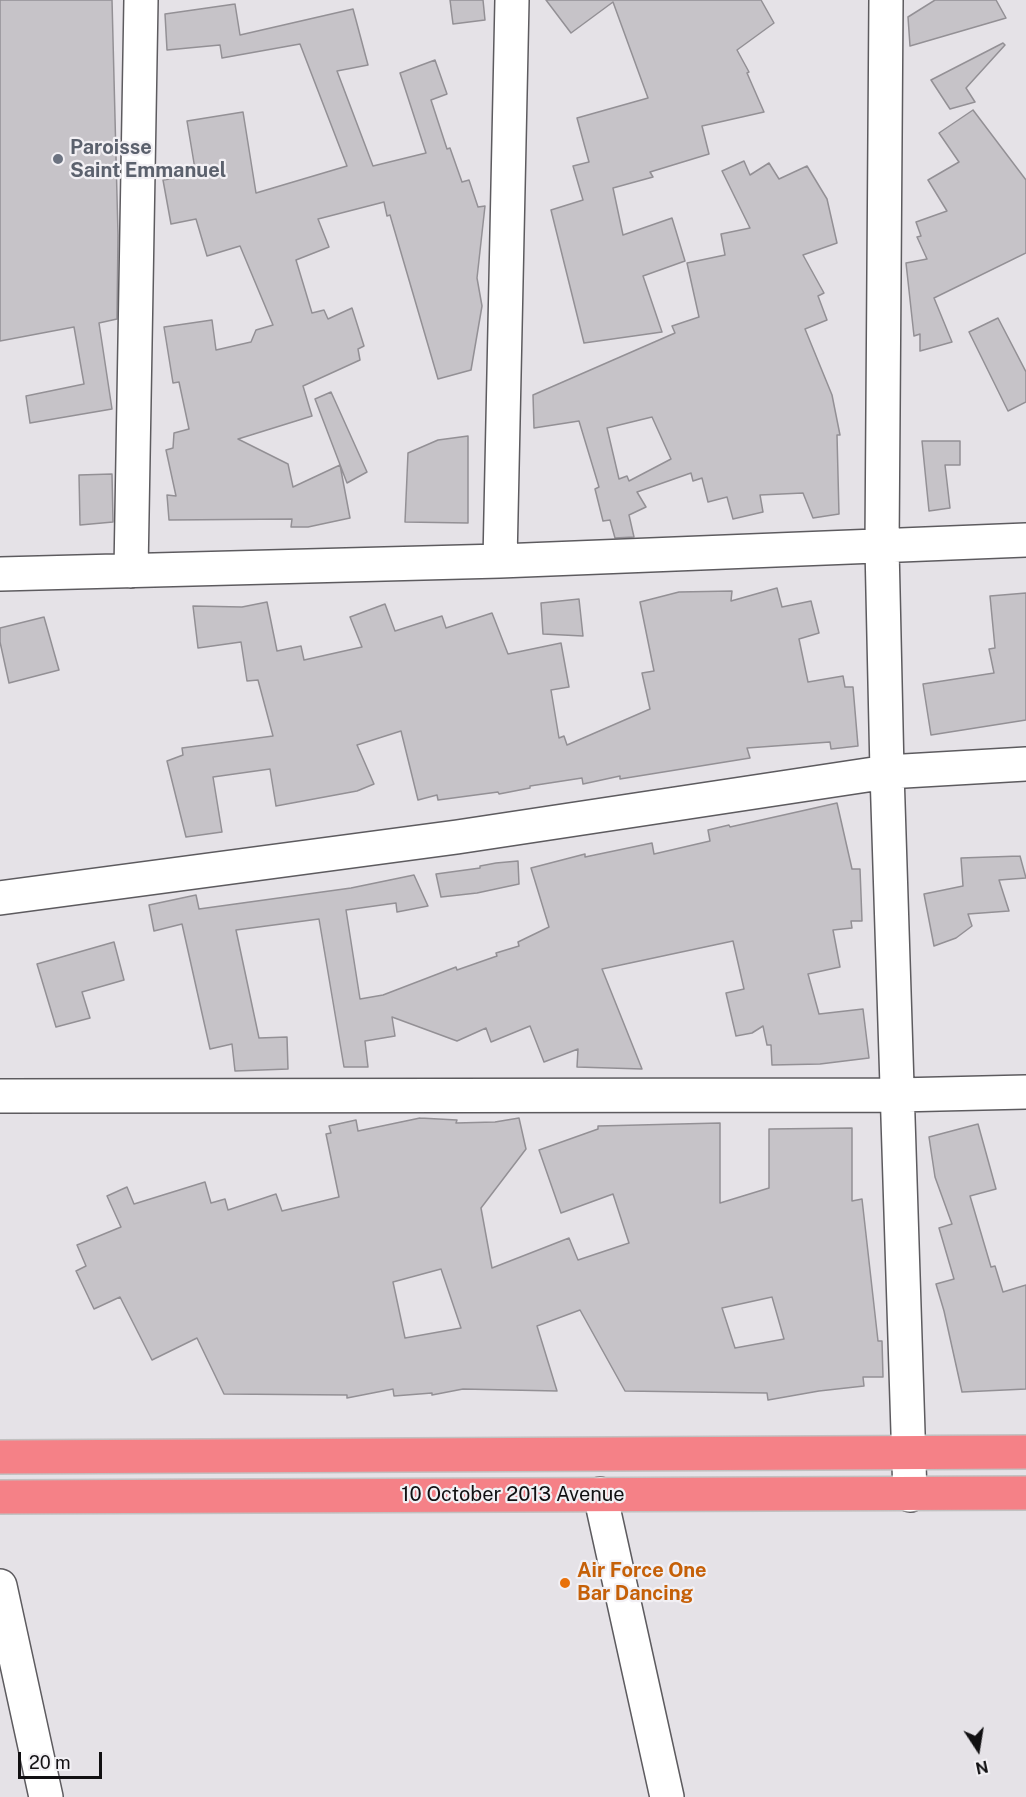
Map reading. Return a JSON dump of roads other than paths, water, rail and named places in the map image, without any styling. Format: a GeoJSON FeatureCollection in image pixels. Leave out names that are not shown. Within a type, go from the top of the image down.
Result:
{"type":"FeatureCollection","features":[{"type":"Feature","properties":{"kind":"highway","name":"10 October 2013 Avenue"},"geometry":{"type":"LineString","coordinates":[[0,1458],[1026,1452]]}},
{"type":"Feature","properties":{"kind":"highway","name":"10 October 2013 Avenue"},"geometry":{"type":"LineString","coordinates":[[0,1497],[1026,1493]]}},
{"type":"Feature","properties":{"kind":"street"},"geometry":{"type":"LineString","coordinates":[[131,571],[141,0]]}},
{"type":"Feature","properties":{"kind":"street"},"geometry":{"type":"LineString","coordinates":[[500,561],[512,0]]}},
{"type":"Feature","properties":{"kind":"street"},"geometry":{"type":"LineString","coordinates":[[886,0],[882,547],[910,1494]]}},
{"type":"Feature","properties":{"kind":"street"},"geometry":{"type":"LineString","coordinates":[[0,574],[500,561],[1026,540]]}},
{"type":"Feature","properties":{"kind":"street"},"geometry":{"type":"LineString","coordinates":[[0,898],[457,837],[887,772],[1026,764]]}},
{"type":"Feature","properties":{"kind":"street"},"geometry":{"type":"LineString","coordinates":[[0,1096],[897,1095],[1026,1092]]}},
{"type":"Feature","properties":{"kind":"street"},"geometry":{"type":"LineString","coordinates":[[600,1494],[667,1797]]}},
{"type":"Feature","properties":{"kind":"street"},"geometry":{"type":"LineString","coordinates":[[0,1586],[46,1797]]}},
{"type":"Feature","properties":{"kind":"place","name":"Paroisse Saint Emmanuel"},"geometry":{"type":"Point","coordinates":[58,159]}},
{"type":"Feature","properties":{"kind":"place","name":"Air Force One Bar Dancing"},"geometry":{"type":"Point","coordinates":[565,1583]}}]}
